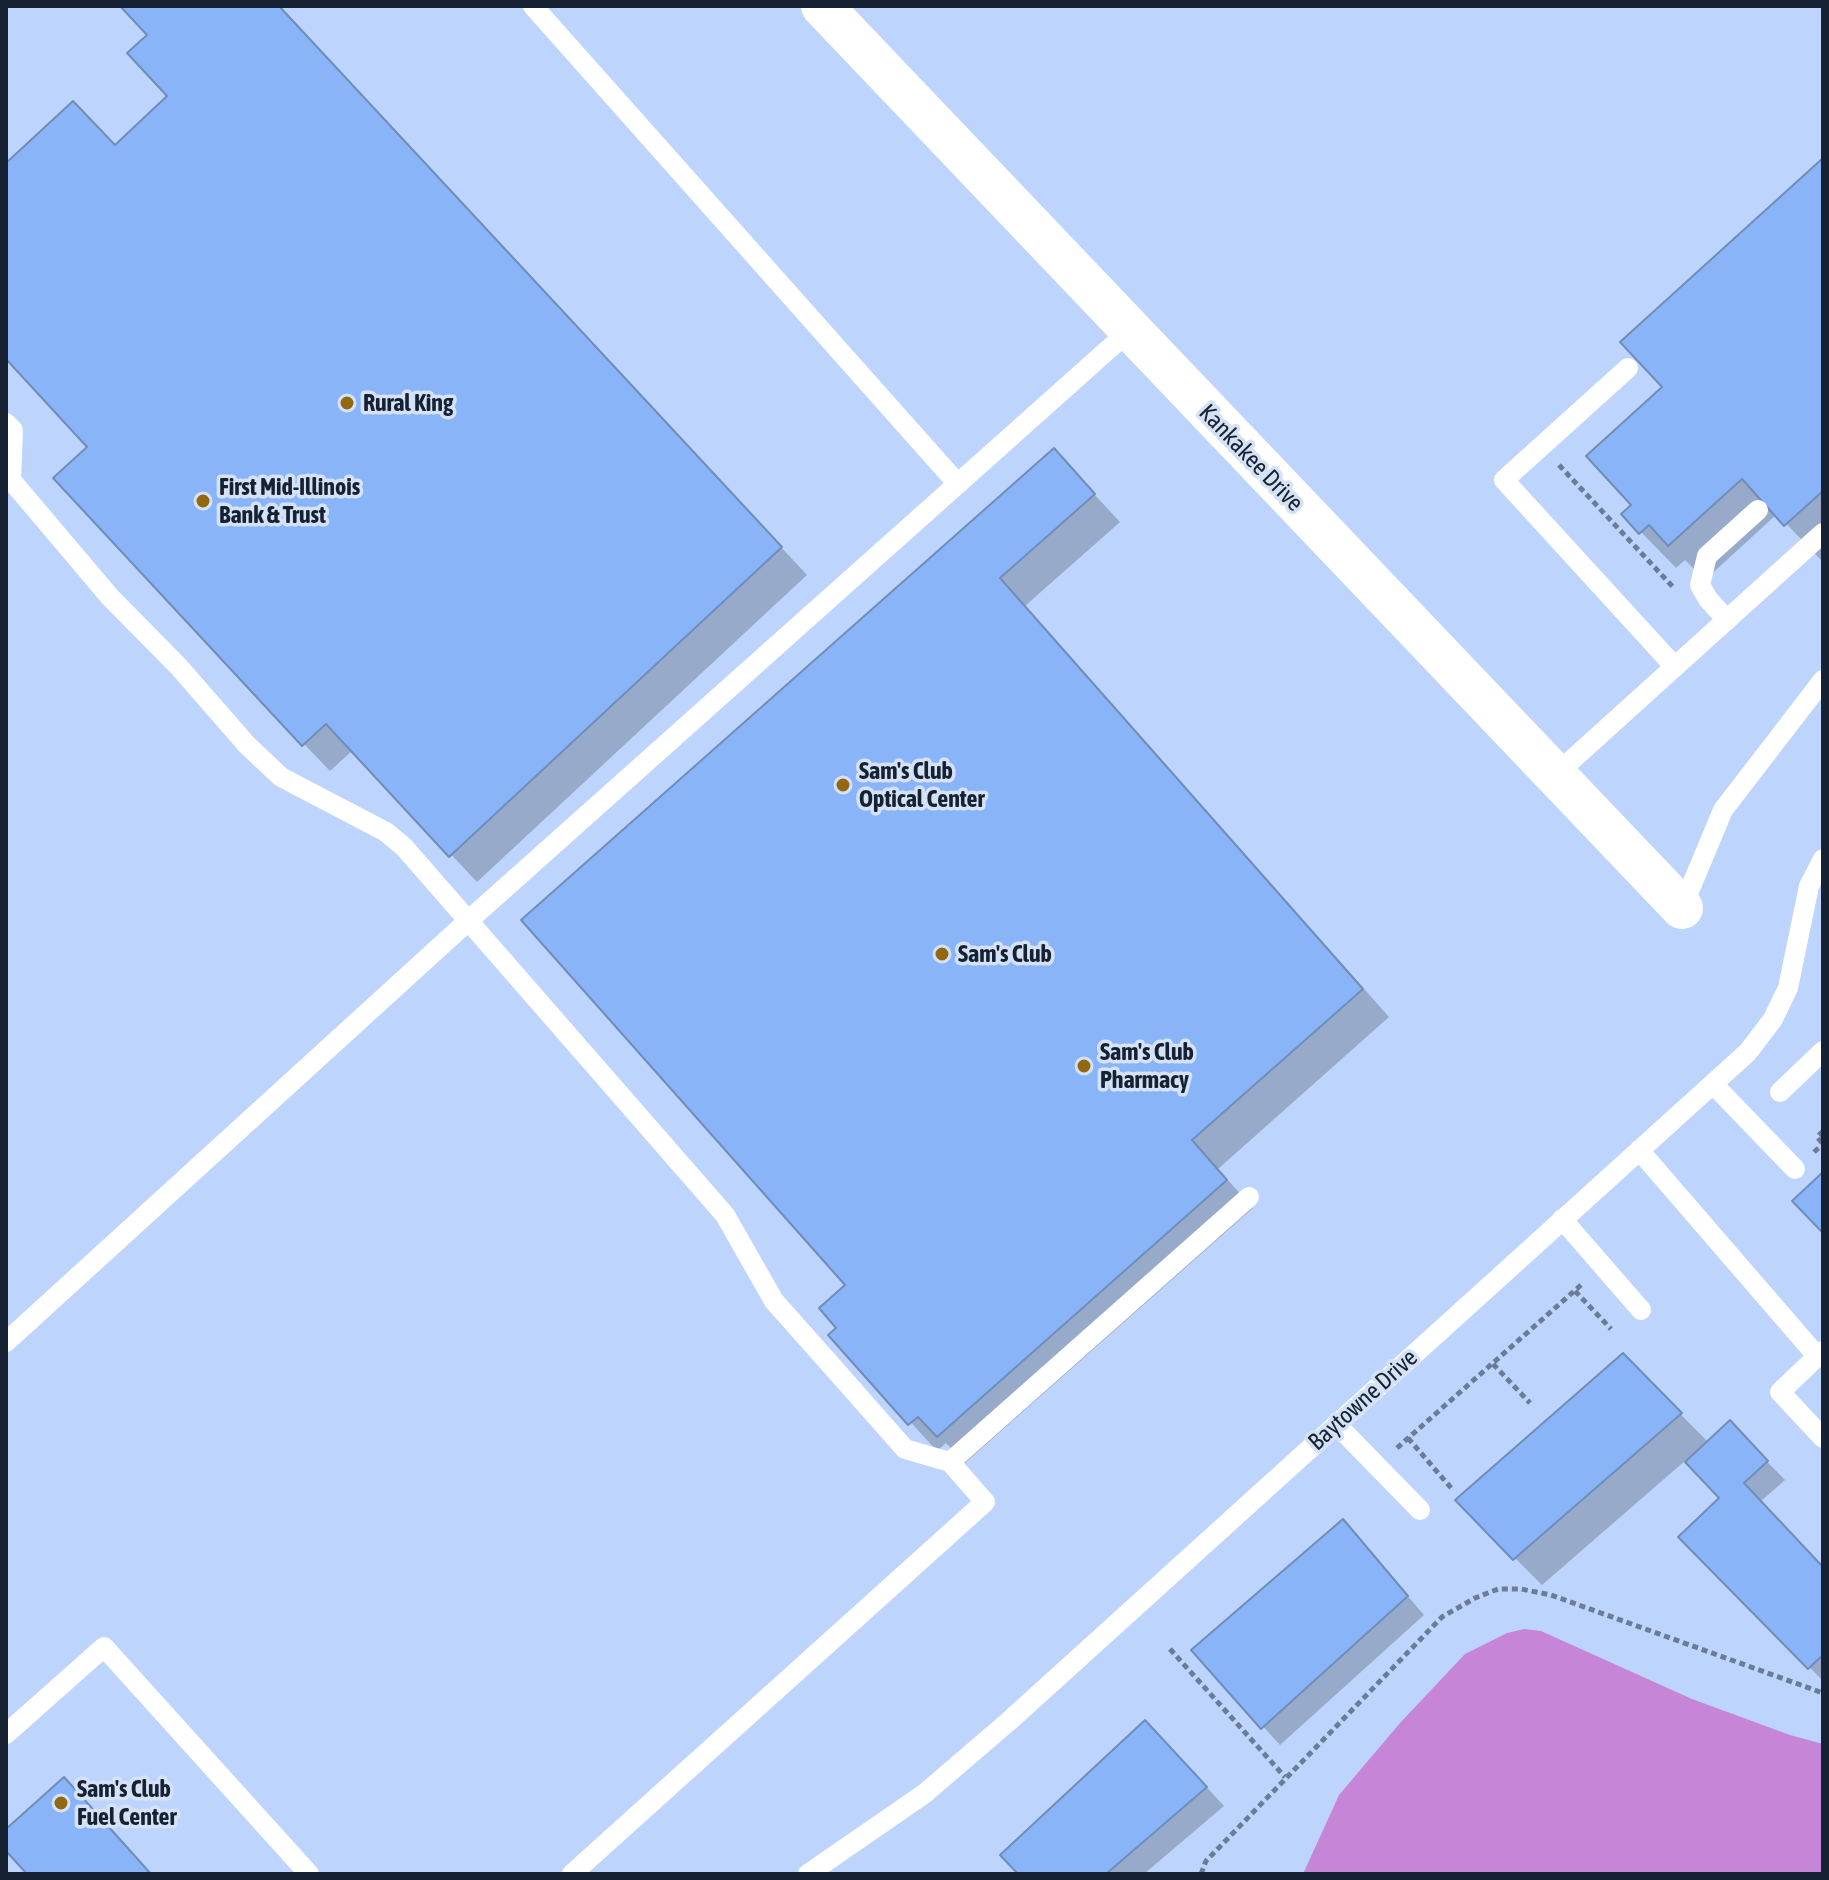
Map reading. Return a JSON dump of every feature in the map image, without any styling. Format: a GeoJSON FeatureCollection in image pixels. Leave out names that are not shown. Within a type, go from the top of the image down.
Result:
{"type":"FeatureCollection","features":[{"type":"Feature","properties":{"kind":"street","name":"Kankakee Drive"},"geometry":{"type":"LineString","coordinates":[[822,6],[1682,908]]}},
{"type":"Feature","properties":{"kind":"lane"},"geometry":{"type":"LineString","coordinates":[[533,6],[957,483]]}},
{"type":"Feature","properties":{"kind":"lane"},"geometry":{"type":"LineString","coordinates":[[6,1342],[468,921],[1129,331]]}},
{"type":"Feature","properties":{"kind":"lane"},"geometry":{"type":"LineString","coordinates":[[1628,368],[1504,480],[1675,667]]}},
{"type":"Feature","properties":{"kind":"lane"},"geometry":{"type":"LineString","coordinates":[[6,423],[13,430],[11,480],[110,597],[179,667],[247,745],[281,777],[386,832],[404,847],[725,1215],[774,1301],[905,1449],[950,1462],[985,1502],[572,1874]]}},
{"type":"Feature","properties":{"kind":"lane"},"geometry":{"type":"LineString","coordinates":[[1721,626],[1700,585],[1707,556],[1758,510]]}},
{"type":"Feature","properties":{"kind":"lane"},"geometry":{"type":"LineString","coordinates":[[1554,776],[1823,533]]}},
{"type":"Feature","properties":{"kind":"lane"},"geometry":{"type":"LineString","coordinates":[[1682,908],[1723,810],[1823,680]]}},
{"type":"Feature","properties":{"kind":"lane","name":"Baytowne Drive"},"geometry":{"type":"LineString","coordinates":[[812,1873],[936,1784],[1008,1722],[1748,1052],[1773,1019],[1788,988],[1809,886],[1823,859]]}},
{"type":"Feature","properties":{"kind":"lane"},"geometry":{"type":"LineString","coordinates":[[1780,1092],[1823,1051]]}},
{"type":"Feature","properties":{"kind":"lane"},"geometry":{"type":"LineString","coordinates":[[1713,1084],[1795,1169]]}},
{"type":"Feature","properties":{"kind":"lane"},"geometry":{"type":"LineString","coordinates":[[1639,1150],[1820,1354],[1780,1392],[1823,1438]]}},
{"type":"Feature","properties":{"kind":"lane"},"geometry":{"type":"LineString","coordinates":[[950,1462],[1249,1197]]}},
{"type":"Feature","properties":{"kind":"lane"},"geometry":{"type":"LineString","coordinates":[[1562,1219],[1641,1310]]}},
{"type":"Feature","properties":{"kind":"lane"},"geometry":{"type":"LineString","coordinates":[[1336,1424],[1420,1510]]}},
{"type":"Feature","properties":{"kind":"lane"},"geometry":{"type":"LineString","coordinates":[[6,1734],[104,1647],[309,1874]]}},
{"type":"Feature","properties":{"kind":"path"},"geometry":{"type":"LineString","coordinates":[[1555,460],[1721,626]]}},
{"type":"Feature","properties":{"kind":"path"},"geometry":{"type":"LineString","coordinates":[[1823,1131],[1817,1137],[1823,1144]]}},
{"type":"Feature","properties":{"kind":"path"},"geometry":{"type":"LineString","coordinates":[[1377,1466],[1603,1266]]}},
{"type":"Feature","properties":{"kind":"path"},"geometry":{"type":"LineString","coordinates":[[1575,1291],[1611,1329]]}},
{"type":"Feature","properties":{"kind":"path"},"geometry":{"type":"LineString","coordinates":[[1493,1364],[1530,1403]]}},
{"type":"Feature","properties":{"kind":"path"},"geometry":{"type":"LineString","coordinates":[[1408,1438],[1452,1489]]}},
{"type":"Feature","properties":{"kind":"path"},"geometry":{"type":"LineString","coordinates":[[1201,1874],[1206,1861],[1442,1617],[1498,1589],[1521,1589],[1551,1595],[1823,1693]]}},
{"type":"Feature","properties":{"kind":"path"},"geometry":{"type":"LineString","coordinates":[[1170,1649],[1285,1777]]}},
{"type":"Feature","properties":{"kind":"shaded area"},"geometry":{"type":"Polygon","coordinates":[[[1524,1629],[1541,1631],[1692,1699],[1823,1744],[1823,1874],[1303,1874],[1339,1795],[1400,1723],[1465,1654],[1507,1633],[1524,1629]]]}},
{"type":"Feature","properties":{"kind":"building","name":"Rural King"},"geometry":{"type":"Polygon","coordinates":[[[120,6],[279,6],[782,547],[449,857],[326,724],[302,746],[53,478],[87,447],[6,359],[6,163],[73,101],[115,145],[167,96],[127,53],[147,35],[120,6]]]}},
{"type":"Feature","properties":{"kind":"building"},"geometry":{"type":"Polygon","coordinates":[[[1823,158],[1823,491],[1784,526],[1742,479],[1668,546],[1649,525],[1639,534],[1621,514],[1631,505],[1586,456],[1662,387],[1620,342],[1823,158]]]}},
{"type":"Feature","properties":{"kind":"building","name":"Sam's Club"},"geometry":{"type":"Polygon","coordinates":[[[1054,448],[1095,494],[1000,578],[1363,989],[1192,1140],[1227,1180],[937,1437],[918,1417],[908,1425],[828,1335],[836,1328],[819,1308],[845,1285],[521,920],[1054,448]]]}},
{"type":"Feature","properties":{"kind":"building"},"geometry":{"type":"Polygon","coordinates":[[[1823,1172],[1823,1233],[1792,1201],[1823,1172]]]}},
{"type":"Feature","properties":{"kind":"building"},"geometry":{"type":"Polygon","coordinates":[[[1623,1353],[1682,1413],[1513,1560],[1455,1500],[1623,1353]]]}},
{"type":"Feature","properties":{"kind":"building"},"geometry":{"type":"Polygon","coordinates":[[[1730,1420],[1768,1461],[1744,1483],[1823,1567],[1823,1655],[1808,1669],[1678,1537],[1719,1498],[1685,1462],[1730,1420]]]}},
{"type":"Feature","properties":{"kind":"building"},"geometry":{"type":"Polygon","coordinates":[[[1343,1519],[1408,1596],[1261,1729],[1191,1650],[1343,1519]]]}},
{"type":"Feature","properties":{"kind":"building"},"geometry":{"type":"Polygon","coordinates":[[[1145,1720],[1207,1787],[1106,1874],[1018,1874],[1000,1855],[1145,1720]]]}},
{"type":"Feature","properties":{"kind":"building","name":"Sam's Club Fuel Center"},"geometry":{"type":"Polygon","coordinates":[[[64,1777],[151,1874],[27,1874],[6,1851],[6,1829],[64,1777]]]}},
{"type":"Feature","properties":{"kind":"place","name":"Rural King"},"geometry":{"type":"Point","coordinates":[347,403]}},
{"type":"Feature","properties":{"kind":"place","name":"First Mid-Illinois Bank & Trust"},"geometry":{"type":"Point","coordinates":[203,501]}},
{"type":"Feature","properties":{"kind":"place","name":"Sam's Club Optical Center"},"geometry":{"type":"Point","coordinates":[843,785]}},
{"type":"Feature","properties":{"kind":"place","name":"Sam's Club"},"geometry":{"type":"Point","coordinates":[942,954]}},
{"type":"Feature","properties":{"kind":"place","name":"Sam's Club Pharmacy"},"geometry":{"type":"Point","coordinates":[1084,1066]}},
{"type":"Feature","properties":{"kind":"place","name":"Sam's Club Fuel Center"},"geometry":{"type":"Point","coordinates":[61,1803]}}]}
